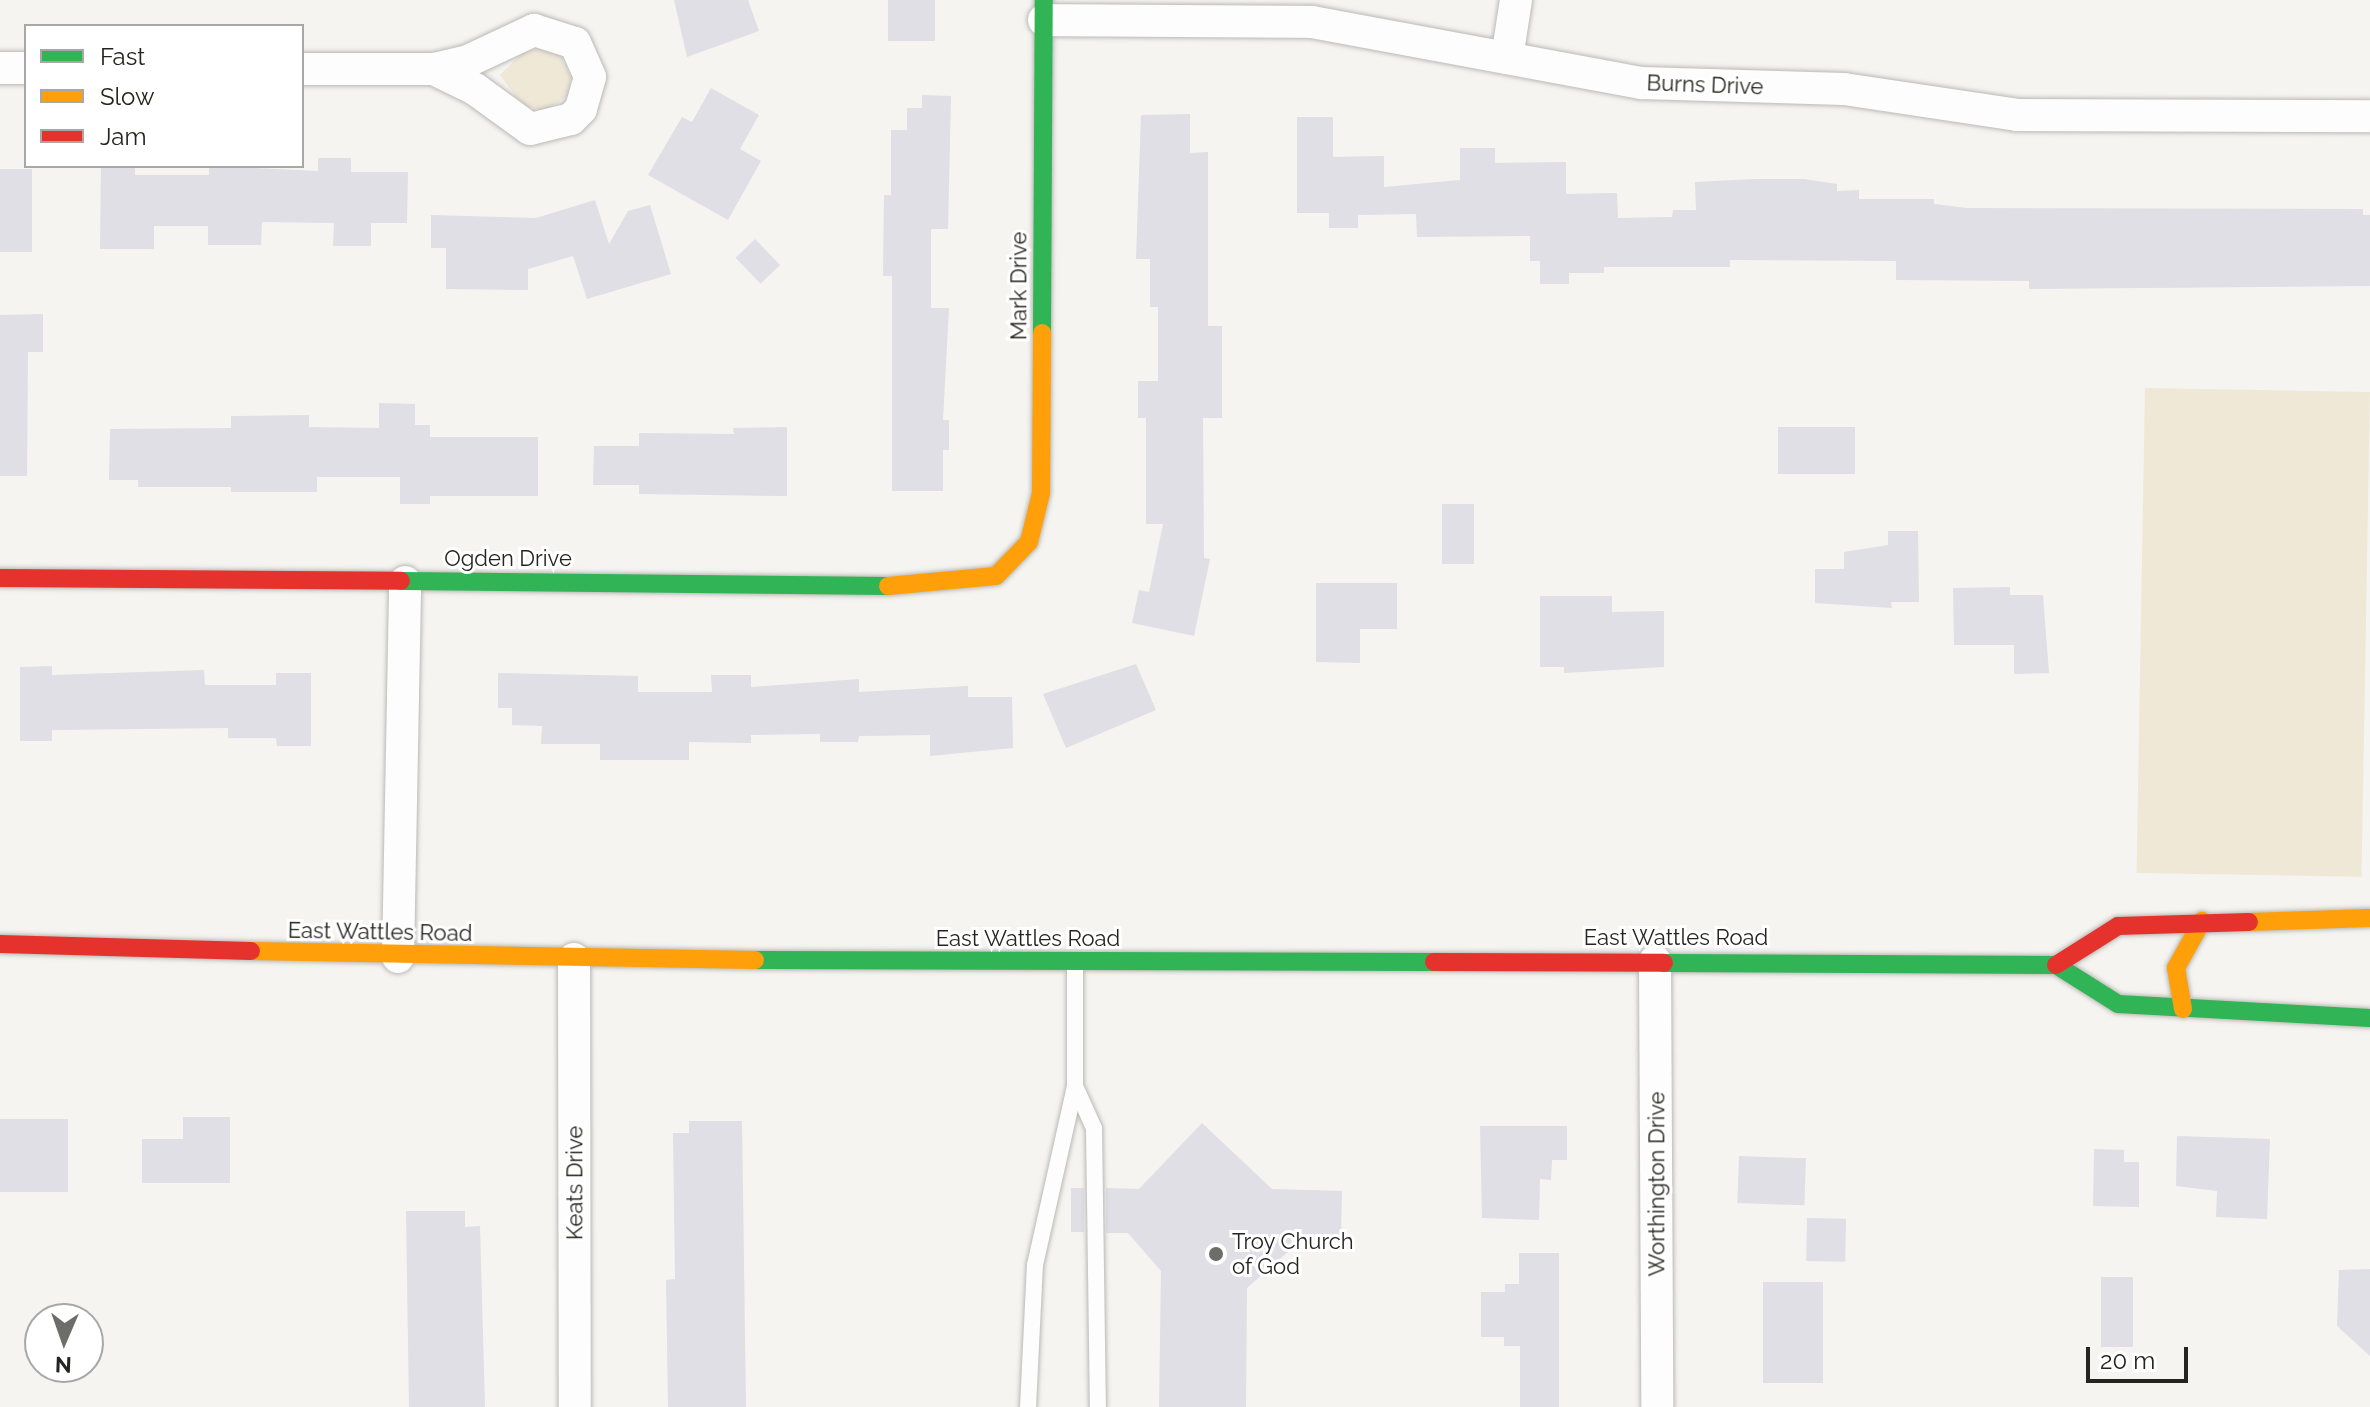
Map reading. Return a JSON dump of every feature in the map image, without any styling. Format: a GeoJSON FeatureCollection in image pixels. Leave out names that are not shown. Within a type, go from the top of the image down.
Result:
{"type":"FeatureCollection","features":[{"type":"Feature","properties":{"kind":"main road","name":"Mark Drive"},"geometry":{"type":"LineString","coordinates":[[1012,565],[1029,542],[1041,493],[1044,10]]}},
{"type":"Feature","properties":{"kind":"main road","name":"Ogden Drive"},"geometry":{"type":"LineString","coordinates":[[0,578],[952,585],[996,576],[1012,565]]}},
{"type":"Feature","properties":{"kind":"main road"},"geometry":{"type":"LineString","coordinates":[[2370,918],[2118,926],[2056,965],[2118,1004],[2370,1018]]}},
{"type":"Feature","properties":{"kind":"main road"},"geometry":{"type":"LineString","coordinates":[[2183,1009],[2176,968],[2202,921]]}},
{"type":"Feature","properties":{"kind":"main road","name":"East Wattles Road"},"geometry":{"type":"LineString","coordinates":[[0,944],[398,957],[574,959],[1075,964],[1655,961],[2056,965]]}},
{"type":"Feature","properties":{"kind":"street"},"geometry":{"type":"LineString","coordinates":[[1507,58],[1516,0]]}},
{"type":"Feature","properties":{"kind":"street","name":"Burns Drive"},"geometry":{"type":"LineString","coordinates":[[1044,10],[1312,22],[1642,83],[1844,89],[2017,115],[2370,116]]}},
{"type":"Feature","properties":{"kind":"street"},"geometry":{"type":"LineString","coordinates":[[0,68],[24,68]]}},
{"type":"Feature","properties":{"kind":"street"},"geometry":{"type":"LineString","coordinates":[[304,69],[434,69]]}},
{"type":"Feature","properties":{"kind":"street"},"geometry":{"type":"LineString","coordinates":[[398,957],[405,582]]}},
{"type":"Feature","properties":{"kind":"street","name":"Keats Drive"},"geometry":{"type":"LineString","coordinates":[[574,959],[575,1407]]}},
{"type":"Feature","properties":{"kind":"street","name":"Worthington Drive"},"geometry":{"type":"LineString","coordinates":[[1655,961],[1657,1407]]}},
{"type":"Feature","properties":{"kind":"lane"},"geometry":{"type":"LineString","coordinates":[[1028,1407],[1035,1265],[1075,1086],[1075,964]]}},
{"type":"Feature","properties":{"kind":"lane"},"geometry":{"type":"LineString","coordinates":[[1075,1086],[1094,1128],[1098,1407]]}},
{"type":"Feature","properties":{"kind":"shaded area"},"geometry":{"type":"Polygon","coordinates":[[[544,47],[561,57],[571,77],[567,96],[545,111],[522,105],[500,75],[522,53],[544,47]]]}},
{"type":"Feature","properties":{"kind":"shaded area"},"geometry":{"type":"Polygon","coordinates":[[[2145,388],[2370,392],[2362,877],[2137,873],[2145,388]]]}},
{"type":"Feature","properties":{"kind":"building"},"geometry":{"type":"Polygon","coordinates":[[[674,0],[748,0],[759,31],[687,57],[674,0]]]}},
{"type":"Feature","properties":{"kind":"building"},"geometry":{"type":"Polygon","coordinates":[[[888,0],[935,0],[935,41],[888,41],[888,0]]]}},
{"type":"Feature","properties":{"kind":"building"},"geometry":{"type":"Polygon","coordinates":[[[711,88],[759,115],[740,149],[761,161],[728,220],[648,175],[682,117],[692,122],[711,88]]]}},
{"type":"Feature","properties":{"kind":"building"},"geometry":{"type":"Polygon","coordinates":[[[922,95],[951,96],[948,229],[931,229],[931,308],[949,308],[943,420],[949,420],[949,450],[943,450],[943,491],[892,491],[892,276],[883,276],[884,195],[891,195],[891,130],[907,130],[907,108],[922,108],[922,95]]]}},
{"type":"Feature","properties":{"kind":"building"},"geometry":{"type":"Polygon","coordinates":[[[1190,114],[1190,153],[1208,152],[1208,326],[1222,326],[1222,418],[1203,418],[1204,558],[1210,559],[1194,636],[1132,623],[1139,590],[1149,592],[1163,524],[1146,524],[1146,418],[1138,418],[1138,381],[1158,381],[1158,307],[1150,307],[1150,259],[1136,259],[1141,115],[1190,114]]]}},
{"type":"Feature","properties":{"kind":"building"},"geometry":{"type":"Polygon","coordinates":[[[1297,117],[1333,117],[1333,157],[1384,156],[1384,187],[1460,180],[1460,148],[1495,148],[1495,163],[1566,162],[1566,194],[1617,193],[1618,218],[1672,217],[1673,210],[1696,210],[1695,182],[1755,179],[1804,179],[1837,184],[1837,191],[1859,190],[1859,199],[1934,199],[1934,204],[1967,208],[2363,209],[2363,215],[2370,215],[2370,286],[2029,289],[2029,281],[1896,280],[1896,261],[1730,260],[1730,267],[1604,267],[1604,273],[1569,273],[1569,284],[1540,284],[1540,261],[1530,261],[1530,236],[1417,237],[1416,214],[1358,215],[1358,228],[1329,228],[1329,213],[1297,213],[1297,117]]]}},
{"type":"Feature","properties":{"kind":"building"},"geometry":{"type":"Polygon","coordinates":[[[318,158],[351,158],[351,172],[408,172],[407,223],[371,223],[371,246],[333,246],[334,223],[262,222],[261,245],[208,245],[208,226],[154,226],[154,249],[100,249],[101,168],[135,168],[135,175],[209,175],[209,168],[318,171],[318,158]]]}},
{"type":"Feature","properties":{"kind":"building"},"geometry":{"type":"Polygon","coordinates":[[[0,169],[32,169],[32,252],[0,252],[0,169]]]}},
{"type":"Feature","properties":{"kind":"building"},"geometry":{"type":"Polygon","coordinates":[[[595,200],[609,244],[628,211],[650,205],[671,274],[587,299],[573,256],[528,269],[528,290],[446,289],[446,248],[431,248],[431,215],[536,218],[595,200]]]}},
{"type":"Feature","properties":{"kind":"building"},"geometry":{"type":"Polygon","coordinates":[[[755,239],[780,265],[761,284],[736,258],[755,239]]]}},
{"type":"Feature","properties":{"kind":"building"},"geometry":{"type":"Polygon","coordinates":[[[43,314],[43,352],[28,352],[27,476],[0,476],[0,315],[43,314]]]}},
{"type":"Feature","properties":{"kind":"building"},"geometry":{"type":"Polygon","coordinates":[[[379,403],[415,404],[415,425],[430,425],[430,437],[538,437],[538,496],[430,496],[430,504],[400,504],[400,477],[317,477],[317,492],[231,492],[231,487],[138,487],[138,480],[109,480],[110,429],[231,428],[231,416],[309,415],[309,427],[379,428],[379,403]]]}},
{"type":"Feature","properties":{"kind":"building"},"geometry":{"type":"Polygon","coordinates":[[[787,427],[787,496],[639,494],[639,485],[593,485],[594,446],[639,446],[639,433],[734,434],[733,428],[787,427]]]}},
{"type":"Feature","properties":{"kind":"building"},"geometry":{"type":"Polygon","coordinates":[[[1778,427],[1855,427],[1855,474],[1778,474],[1778,427]]]}},
{"type":"Feature","properties":{"kind":"building"},"geometry":{"type":"Polygon","coordinates":[[[1442,504],[1474,504],[1474,564],[1442,564],[1442,504]]]}},
{"type":"Feature","properties":{"kind":"building"},"geometry":{"type":"Polygon","coordinates":[[[1888,531],[1918,531],[1919,602],[1891,602],[1892,608],[1815,603],[1815,569],[1844,569],[1844,552],[1888,545],[1888,531]]]}},
{"type":"Feature","properties":{"kind":"building"},"geometry":{"type":"Polygon","coordinates":[[[1316,583],[1397,583],[1397,629],[1360,629],[1360,663],[1316,662],[1316,583]]]}},
{"type":"Feature","properties":{"kind":"building"},"geometry":{"type":"Polygon","coordinates":[[[2010,587],[2010,595],[2043,595],[2049,673],[2014,674],[2014,645],[1954,645],[1953,588],[2010,587]]]}},
{"type":"Feature","properties":{"kind":"building"},"geometry":{"type":"Polygon","coordinates":[[[1540,596],[1612,596],[1612,612],[1664,611],[1664,667],[1564,673],[1564,667],[1540,667],[1540,596]]]}},
{"type":"Feature","properties":{"kind":"building"},"geometry":{"type":"Polygon","coordinates":[[[1136,664],[1156,710],[1066,748],[1043,694],[1136,664]]]}},
{"type":"Feature","properties":{"kind":"building"},"geometry":{"type":"Polygon","coordinates":[[[52,666],[52,675],[204,670],[205,685],[276,685],[276,673],[311,673],[311,746],[277,746],[276,738],[228,738],[228,728],[52,730],[52,741],[20,741],[20,667],[52,666]]]}},
{"type":"Feature","properties":{"kind":"building"},"geometry":{"type":"Polygon","coordinates":[[[498,673],[638,676],[638,692],[712,692],[711,675],[751,675],[751,687],[859,679],[859,692],[968,686],[968,697],[1012,697],[1013,748],[930,756],[930,735],[859,736],[858,742],[820,742],[820,734],[751,735],[751,743],[689,742],[689,760],[600,760],[600,744],[541,744],[542,726],[512,725],[512,708],[498,708],[498,673]]]}},
{"type":"Feature","properties":{"kind":"building"},"geometry":{"type":"Polygon","coordinates":[[[183,1117],[230,1117],[230,1183],[142,1183],[142,1139],[183,1139],[183,1117]]]}},
{"type":"Feature","properties":{"kind":"building"},"geometry":{"type":"Polygon","coordinates":[[[0,1119],[68,1119],[68,1192],[0,1192],[0,1119]]]}},
{"type":"Feature","properties":{"kind":"building"},"geometry":{"type":"Polygon","coordinates":[[[689,1121],[742,1121],[746,1407],[668,1407],[666,1280],[675,1279],[673,1133],[689,1133],[689,1121]]]}},
{"type":"Feature","properties":{"kind":"building","name":"Troy Church of God"},"geometry":{"type":"Polygon","coordinates":[[[1202,1123],[1272,1189],[1342,1191],[1341,1237],[1306,1236],[1247,1288],[1246,1407],[1159,1407],[1161,1271],[1128,1233],[1106,1233],[1106,1188],[1139,1189],[1202,1123]]]}},
{"type":"Feature","properties":{"kind":"building"},"geometry":{"type":"Polygon","coordinates":[[[1480,1126],[1567,1126],[1567,1160],[1552,1160],[1551,1180],[1540,1179],[1539,1220],[1482,1218],[1480,1126]]]}},
{"type":"Feature","properties":{"kind":"building"},"geometry":{"type":"Polygon","coordinates":[[[2177,1136],[2270,1139],[2267,1219],[2216,1217],[2217,1191],[2176,1186],[2177,1136]]]}},
{"type":"Feature","properties":{"kind":"building"},"geometry":{"type":"Polygon","coordinates":[[[2094,1149],[2124,1150],[2124,1162],[2139,1162],[2139,1207],[2093,1206],[2094,1149]]]}},
{"type":"Feature","properties":{"kind":"building"},"geometry":{"type":"Polygon","coordinates":[[[1739,1156],[1806,1158],[1804,1205],[1737,1203],[1739,1156]]]}},
{"type":"Feature","properties":{"kind":"building"},"geometry":{"type":"Polygon","coordinates":[[[1071,1188],[1084,1188],[1084,1232],[1071,1232],[1071,1188]]]}},
{"type":"Feature","properties":{"kind":"building"},"geometry":{"type":"Polygon","coordinates":[[[406,1211],[465,1211],[465,1227],[480,1226],[485,1407],[409,1407],[406,1211]]]}},
{"type":"Feature","properties":{"kind":"building"},"geometry":{"type":"Polygon","coordinates":[[[1807,1218],[1846,1219],[1845,1262],[1806,1261],[1807,1218]]]}},
{"type":"Feature","properties":{"kind":"building"},"geometry":{"type":"Polygon","coordinates":[[[1519,1253],[1559,1253],[1559,1407],[1520,1407],[1520,1346],[1504,1346],[1504,1337],[1481,1337],[1481,1292],[1505,1292],[1505,1284],[1519,1284],[1519,1253]]]}},
{"type":"Feature","properties":{"kind":"building"},"geometry":{"type":"Polygon","coordinates":[[[2370,1269],[2370,1356],[2337,1326],[2339,1270],[2370,1269]]]}},
{"type":"Feature","properties":{"kind":"building"},"geometry":{"type":"Polygon","coordinates":[[[2101,1277],[2133,1277],[2133,1347],[2101,1347],[2101,1277]]]}},
{"type":"Feature","properties":{"kind":"building"},"geometry":{"type":"Polygon","coordinates":[[[1763,1282],[1823,1282],[1823,1383],[1763,1383],[1763,1282]]]}},
{"type":"Feature","properties":{"kind":"traffic: fast"},"geometry":{"type":"LineString","coordinates":[[1042,333],[1044,0]]}},
{"type":"Feature","properties":{"kind":"traffic: fast"},"geometry":{"type":"LineString","coordinates":[[401,581],[888,586]]}},
{"type":"Feature","properties":{"kind":"traffic: fast"},"geometry":{"type":"LineString","coordinates":[[755,960],[1434,962]]}},
{"type":"Feature","properties":{"kind":"traffic: fast"},"geometry":{"type":"LineString","coordinates":[[1664,963],[2056,965],[2118,1004],[2370,1018]]}},
{"type":"Feature","properties":{"kind":"traffic: slow"},"geometry":{"type":"LineString","coordinates":[[888,586],[996,576],[1029,542],[1041,493],[1042,333]]}},
{"type":"Feature","properties":{"kind":"traffic: slow"},"geometry":{"type":"LineString","coordinates":[[2249,922],[2370,918]]}},
{"type":"Feature","properties":{"kind":"traffic: slow"},"geometry":{"type":"LineString","coordinates":[[2183,1009],[2176,968],[2202,921]]}},
{"type":"Feature","properties":{"kind":"traffic: slow"},"geometry":{"type":"LineString","coordinates":[[251,951],[755,960]]}},
{"type":"Feature","properties":{"kind":"traffic: jam"},"geometry":{"type":"LineString","coordinates":[[0,578],[401,581]]}},
{"type":"Feature","properties":{"kind":"traffic: jam"},"geometry":{"type":"LineString","coordinates":[[2056,965],[2118,926],[2249,922]]}},
{"type":"Feature","properties":{"kind":"traffic: jam"},"geometry":{"type":"LineString","coordinates":[[0,944],[251,951]]}},
{"type":"Feature","properties":{"kind":"traffic: jam"},"geometry":{"type":"LineString","coordinates":[[1434,962],[1664,963]]}},
{"type":"Feature","properties":{"kind":"place","name":"Troy Church of God"},"geometry":{"type":"Point","coordinates":[1216,1254]}}]}
